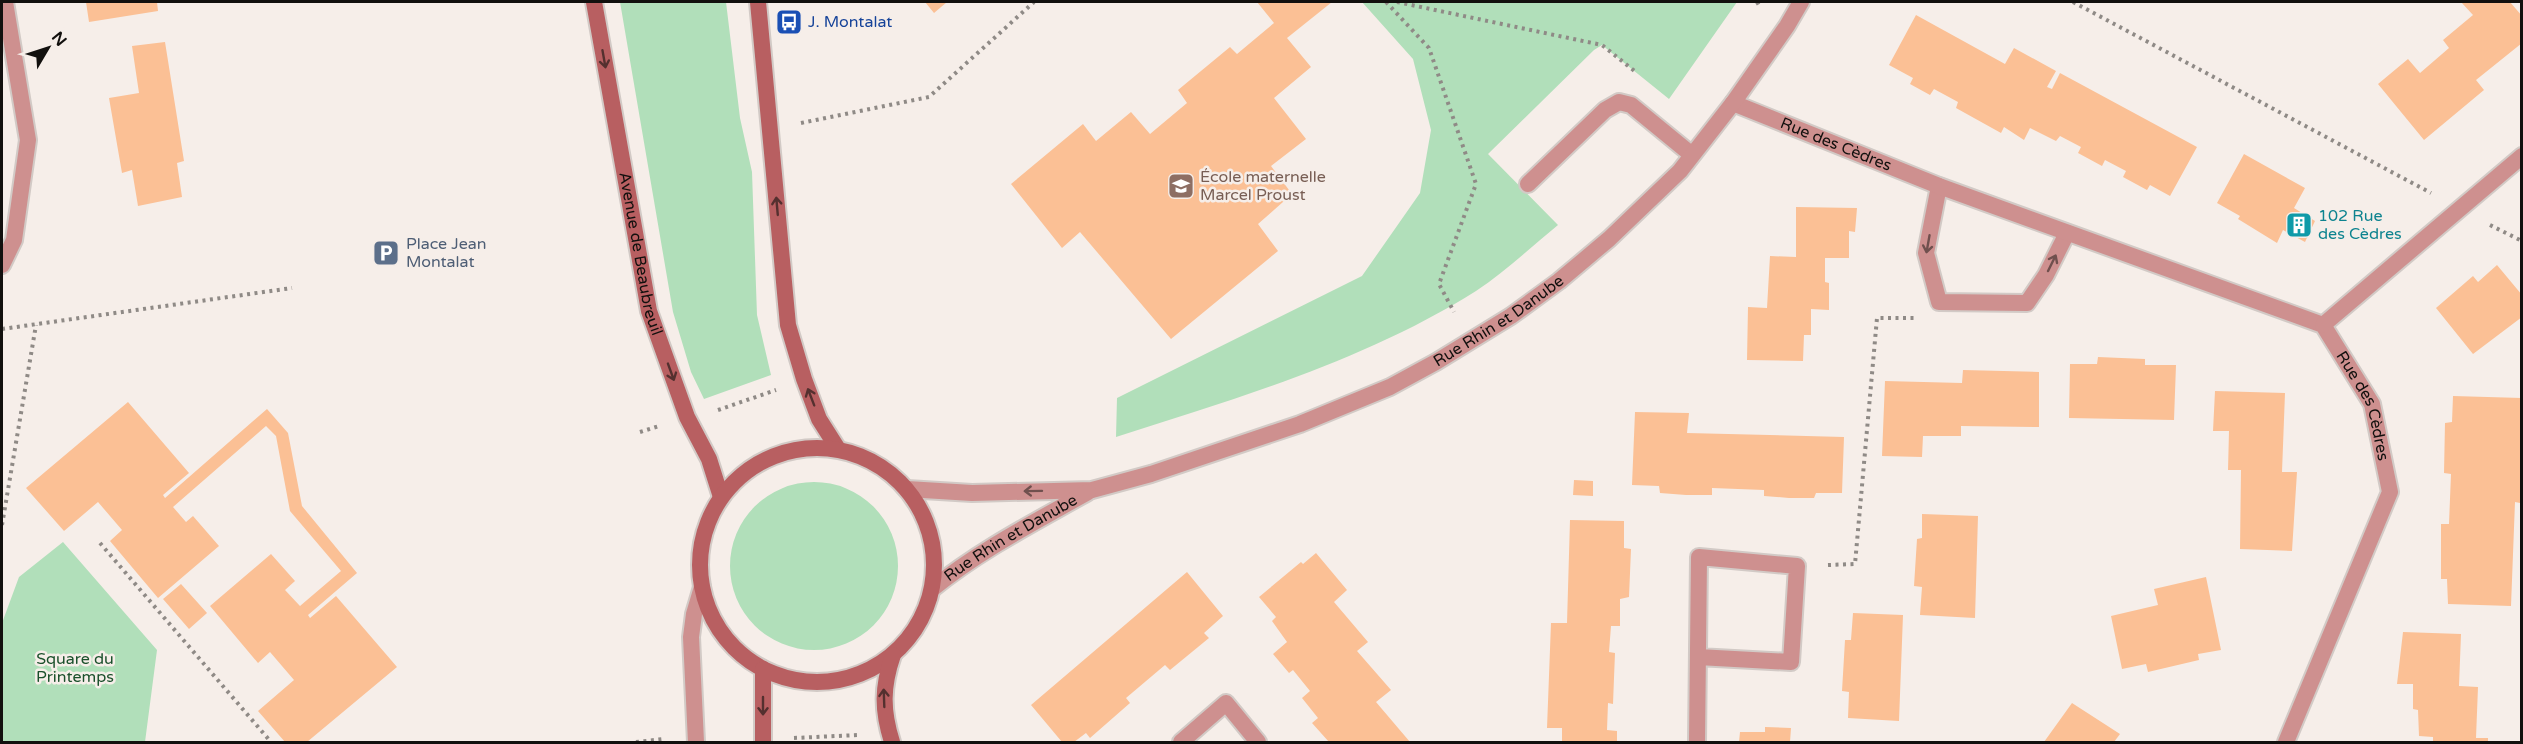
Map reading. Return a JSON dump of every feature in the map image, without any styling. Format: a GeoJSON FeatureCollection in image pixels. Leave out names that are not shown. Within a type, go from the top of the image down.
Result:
{"type":"FeatureCollection","features":[{"type":"Feature","properties":{"kind":"main road","name":"Avenue de Beaubreuil"},"geometry":{"type":"LineString","coordinates":[[594,2],[649,311],[687,417],[710,459],[721,497]]}},
{"type":"Feature","properties":{"kind":"main road"},"geometry":{"type":"LineString","coordinates":[[758,2],[788,325],[804,380],[819,419],[838,449]]}},
{"type":"Feature","properties":{"kind":"main road"},"geometry":{"type":"LineString","coordinates":[[804,448],[838,449],[876,463],[907,489],[925,520],[934,554],[932,589],[924,614],[911,636],[893,655],[864,673],[831,682],[796,681],[763,669],[735,648],[714,621],[702,587],[700,555],[707,525],[721,497],[744,473],[773,456],[804,448]]}},
{"type":"Feature","properties":{"kind":"main road"},"geometry":{"type":"LineString","coordinates":[[892,742],[883,700],[885,678],[893,655]]}},
{"type":"Feature","properties":{"kind":"main road"},"geometry":{"type":"LineString","coordinates":[[763,669],[763,742]]}},
{"type":"Feature","properties":{"kind":"street"},"geometry":{"type":"LineString","coordinates":[[2,265],[14,240],[28,140],[5,2]]}},
{"type":"Feature","properties":{"kind":"street","name":"Rue Rhin et Danube"},"geometry":{"type":"LineString","coordinates":[[907,489],[972,493],[1092,490],[1151,474],[1300,424],[1390,387],[1436,362],[1511,316],[1559,281],[1609,239],[1680,171],[1788,26],[1801,2]]}},
{"type":"Feature","properties":{"kind":"street"},"geometry":{"type":"LineString","coordinates":[[1528,184],[1605,110],[1618,102],[1631,105],[1692,155]]}},
{"type":"Feature","properties":{"kind":"street","name":"Rue des Cèdres"},"geometry":{"type":"LineString","coordinates":[[1732,103],[1939,186],[2323,325],[2372,404],[2390,492],[2286,742]]}},
{"type":"Feature","properties":{"kind":"street"},"geometry":{"type":"LineString","coordinates":[[2323,325],[2522,156]]}},
{"type":"Feature","properties":{"kind":"street"},"geometry":{"type":"LineString","coordinates":[[1939,186],[1926,253],[1939,302],[2027,303],[2046,274],[2067,233]]}},
{"type":"Feature","properties":{"kind":"street","name":"Rue Rhin et Danube"},"geometry":{"type":"LineString","coordinates":[[932,589],[959,567],[992,546],[1092,490]]}},
{"type":"Feature","properties":{"kind":"street"},"geometry":{"type":"LineString","coordinates":[[1697,742],[1699,557],[1797,566],[1791,662],[1698,657]]}},
{"type":"Feature","properties":{"kind":"street"},"geometry":{"type":"LineString","coordinates":[[696,742],[691,637],[694,614],[702,587]]}},
{"type":"Feature","properties":{"kind":"street"},"geometry":{"type":"LineString","coordinates":[[1181,742],[1226,703],[1258,742]]}},
{"type":"Feature","properties":{"kind":"path"},"geometry":{"type":"LineString","coordinates":[[800,124],[930,97],[1034,2]]}},
{"type":"Feature","properties":{"kind":"path"},"geometry":{"type":"LineString","coordinates":[[1386,2],[1429,48],[1476,183],[1439,284],[1454,312]]}},
{"type":"Feature","properties":{"kind":"path"},"geometry":{"type":"LineString","coordinates":[[1397,2],[1602,45],[1644,79]]}},
{"type":"Feature","properties":{"kind":"path"},"geometry":{"type":"LineString","coordinates":[[1758,2],[1760,7]]}},
{"type":"Feature","properties":{"kind":"path"},"geometry":{"type":"LineString","coordinates":[[2073,2],[2522,241]]}},
{"type":"Feature","properties":{"kind":"path"},"geometry":{"type":"LineString","coordinates":[[2,330],[292,288]]}},
{"type":"Feature","properties":{"kind":"path"},"geometry":{"type":"LineString","coordinates":[[1797,566],[1854,564],[1877,318],[1930,318],[1939,302]]}},
{"type":"Feature","properties":{"kind":"path"},"geometry":{"type":"LineString","coordinates":[[2,525],[36,325]]}},
{"type":"Feature","properties":{"kind":"path"},"geometry":{"type":"LineString","coordinates":[[639,432],[687,417],[716,411],[804,380]]}},
{"type":"Feature","properties":{"kind":"path"},"geometry":{"type":"LineString","coordinates":[[100,543],[271,742]]}},
{"type":"Feature","properties":{"kind":"path"},"geometry":{"type":"LineString","coordinates":[[783,739],[865,735]]}},
{"type":"Feature","properties":{"kind":"path"},"geometry":{"type":"LineString","coordinates":[[636,742],[667,739]]}},
{"type":"Feature","properties":{"kind":"green space"},"geometry":{"type":"Polygon","coordinates":[[[620,2],[726,2],[740,118],[752,172],[757,315],[771,375],[704,399],[691,372],[673,312],[620,2]]]}},
{"type":"Feature","properties":{"kind":"green space"},"geometry":{"type":"Polygon","coordinates":[[[1362,2],[1737,2],[1669,99],[1602,45],[1594,50],[1488,154],[1558,225],[1487,284],[1434,315],[1346,357],[1255,392],[1116,437],[1117,398],[1362,276],[1420,193],[1431,130],[1413,59],[1362,2]]]}},
{"type":"Feature","properties":{"kind":"green space"},"geometry":{"type":"Polygon","coordinates":[[[814,482],[846,489],[860,496],[873,507],[884,520],[891,534],[898,566],[891,598],[884,612],[873,625],[860,636],[846,643],[814,650],[782,643],[768,636],[755,625],[744,612],[737,598],[730,566],[737,534],[744,520],[755,507],[768,496],[782,489],[814,482]]]}},
{"type":"Feature","properties":{"kind":"green space","name":"Square du Printemps"},"geometry":{"type":"Polygon","coordinates":[[[63,542],[157,650],[145,742],[2,742],[2,623],[19,577],[63,542]]]}},
{"type":"Feature","properties":{"kind":"building"},"geometry":{"type":"Polygon","coordinates":[[[86,2],[157,2],[158,11],[89,22],[86,2]]]}},
{"type":"Feature","properties":{"kind":"building"},"geometry":{"type":"Polygon","coordinates":[[[925,2],[947,2],[934,13],[925,2]]]}},
{"type":"Feature","properties":{"kind":"building"},"geometry":{"type":"Polygon","coordinates":[[[1257,2],[1332,2],[1287,38],[1311,67],[1274,98],[1306,139],[1271,166],[1292,194],[1258,224],[1278,251],[1171,339],[1080,232],[1062,248],[1011,184],[1083,124],[1096,141],[1131,112],[1150,134],[1187,103],[1178,90],[1230,47],[1237,54],[1274,23],[1257,2]]]}},
{"type":"Feature","properties":{"kind":"building"},"geometry":{"type":"Polygon","coordinates":[[[2461,2],[2510,2],[2522,16],[2522,43],[2476,80],[2484,90],[2424,140],[2378,84],[2408,59],[2420,73],[2449,48],[2443,40],[2473,15],[2461,2]]]}},
{"type":"Feature","properties":{"kind":"building"},"geometry":{"type":"Polygon","coordinates":[[[1916,15],[2005,64],[2014,48],[2056,71],[2047,87],[2052,89],[2060,73],[2197,147],[2170,196],[2150,185],[2147,190],[2123,177],[2126,171],[2105,160],[2102,166],[2078,153],[2081,147],[2060,136],[2056,141],[2030,128],[2024,140],[2004,127],[2001,133],[1956,108],[1958,102],[1934,89],[1930,95],[1910,84],[1913,78],[1889,65],[1916,15]]]}},
{"type":"Feature","properties":{"kind":"building"},"geometry":{"type":"Polygon","coordinates":[[[165,42],[184,161],[177,163],[182,197],[138,206],[132,170],[122,173],[109,98],[139,93],[132,46],[165,42]]]}},
{"type":"Feature","properties":{"kind":"building"},"geometry":{"type":"Polygon","coordinates":[[[2244,154],[2305,188],[2294,208],[2315,221],[2305,242],[2283,230],[2277,243],[2238,219],[2240,216],[2217,203],[2244,154]]]}},
{"type":"Feature","properties":{"kind":"building"},"geometry":{"type":"Polygon","coordinates":[[[1796,207],[1857,208],[1855,232],[1849,231],[1849,258],[1825,258],[1825,282],[1829,283],[1829,310],[1811,309],[1811,335],[1804,335],[1803,361],[1747,360],[1748,307],[1767,308],[1770,256],[1796,257],[1796,207]]]}},
{"type":"Feature","properties":{"kind":"building"},"geometry":{"type":"Polygon","coordinates":[[[2497,265],[2522,295],[2522,317],[2473,354],[2436,308],[2473,276],[2478,282],[2497,265]]]}},
{"type":"Feature","properties":{"kind":"building"},"geometry":{"type":"Polygon","coordinates":[[[2098,357],[2145,359],[2145,365],[2176,365],[2174,420],[2069,418],[2070,364],[2097,364],[2098,357]]]}},
{"type":"Feature","properties":{"kind":"building"},"geometry":{"type":"Polygon","coordinates":[[[1963,370],[2039,372],[2039,427],[1961,426],[1961,436],[1923,436],[1922,457],[1882,456],[1885,381],[1962,383],[1963,370]]]}},
{"type":"Feature","properties":{"kind":"building"},"geometry":{"type":"Polygon","coordinates":[[[2215,391],[2285,393],[2282,472],[2297,472],[2292,551],[2240,549],[2241,470],[2228,470],[2229,431],[2213,431],[2215,391]]]}},
{"type":"Feature","properties":{"kind":"building"},"geometry":{"type":"Polygon","coordinates":[[[2453,396],[2522,398],[2520,503],[2515,502],[2511,606],[2448,604],[2447,579],[2441,579],[2441,524],[2449,524],[2451,474],[2444,473],[2445,423],[2452,422],[2453,396]]]}},
{"type":"Feature","properties":{"kind":"building"},"geometry":{"type":"Polygon","coordinates":[[[128,402],[189,473],[163,495],[165,498],[267,409],[288,433],[302,506],[357,573],[308,615],[310,618],[336,596],[397,667],[307,742],[285,742],[258,711],[294,680],[270,652],[258,663],[210,606],[271,554],[295,581],[285,590],[300,606],[341,571],[290,511],[276,436],[266,426],[173,507],[186,522],[193,516],[219,546],[158,598],[110,541],[122,530],[98,502],[64,531],[26,488],[128,402]]]}},
{"type":"Feature","properties":{"kind":"building"},"geometry":{"type":"Polygon","coordinates":[[[1635,412],[1689,413],[1687,433],[1844,437],[1842,493],[1816,493],[1814,498],[1789,498],[1764,496],[1764,490],[1712,488],[1712,495],[1686,495],[1660,493],[1659,486],[1632,485],[1635,412]]]}},
{"type":"Feature","properties":{"kind":"building"},"geometry":{"type":"Polygon","coordinates":[[[1574,480],[1593,481],[1593,496],[1573,495],[1574,480]]]}},
{"type":"Feature","properties":{"kind":"building"},"geometry":{"type":"Polygon","coordinates":[[[1922,514],[1978,516],[1975,618],[1920,615],[1922,587],[1914,586],[1917,539],[1922,538],[1922,514]]]}},
{"type":"Feature","properties":{"kind":"building"},"geometry":{"type":"Polygon","coordinates":[[[1570,520],[1624,521],[1624,548],[1631,549],[1629,597],[1620,599],[1620,626],[1611,626],[1609,652],[1615,653],[1613,704],[1608,703],[1607,730],[1617,731],[1617,742],[1562,742],[1562,728],[1547,728],[1551,623],[1567,623],[1570,520]]]}},
{"type":"Feature","properties":{"kind":"building"},"geometry":{"type":"Polygon","coordinates":[[[1316,553],[1347,590],[1334,602],[1368,642],[1357,651],[1391,690],[1376,702],[1410,742],[1329,742],[1312,723],[1318,718],[1302,698],[1310,691],[1293,670],[1289,673],[1273,654],[1287,642],[1272,621],[1276,617],[1259,597],[1301,562],[1303,564],[1316,553]]]}},
{"type":"Feature","properties":{"kind":"building"},"geometry":{"type":"Polygon","coordinates":[[[1187,572],[1223,616],[1204,633],[1209,638],[1170,670],[1165,665],[1126,698],[1130,703],[1090,738],[1086,733],[1074,742],[1062,742],[1031,705],[1187,572]]]}},
{"type":"Feature","properties":{"kind":"building"},"geometry":{"type":"Polygon","coordinates":[[[2206,577],[2221,650],[2198,654],[2199,660],[2148,672],[2146,664],[2122,669],[2111,616],[2158,605],[2154,589],[2206,577]]]}},
{"type":"Feature","properties":{"kind":"building"},"geometry":{"type":"Polygon","coordinates":[[[181,584],[207,613],[189,629],[163,599],[181,584]]]}},
{"type":"Feature","properties":{"kind":"building"},"geometry":{"type":"Polygon","coordinates":[[[1853,613],[1903,615],[1899,721],[1848,718],[1849,692],[1842,691],[1845,640],[1851,640],[1853,613]]]}},
{"type":"Feature","properties":{"kind":"building"},"geometry":{"type":"Polygon","coordinates":[[[2403,632],[2461,634],[2459,686],[2478,687],[2476,738],[2488,738],[2488,742],[2433,742],[2433,737],[2419,736],[2418,710],[2413,709],[2413,684],[2397,684],[2403,632]]]}},
{"type":"Feature","properties":{"kind":"building"},"geometry":{"type":"Polygon","coordinates":[[[2072,703],[2120,734],[2114,742],[2044,742],[2072,703]]]}},
{"type":"Feature","properties":{"kind":"building"},"geometry":{"type":"Polygon","coordinates":[[[1765,727],[1791,728],[1790,742],[1739,742],[1740,732],[1765,732],[1765,727]]]}},
{"type":"Feature","properties":{"kind":"place","name":"J. Montalat"},"geometry":{"type":"Point","coordinates":[789,22]}},
{"type":"Feature","properties":{"kind":"place","name":"École maternelle Marcel Proust"},"geometry":{"type":"Point","coordinates":[1181,186]}},
{"type":"Feature","properties":{"kind":"place","name":"102 Rue des Cèdres"},"geometry":{"type":"Point","coordinates":[2299,225]}},
{"type":"Feature","properties":{"kind":"place","name":"Place Jean Montalat"},"geometry":{"type":"Point","coordinates":[386,253]}}]}
